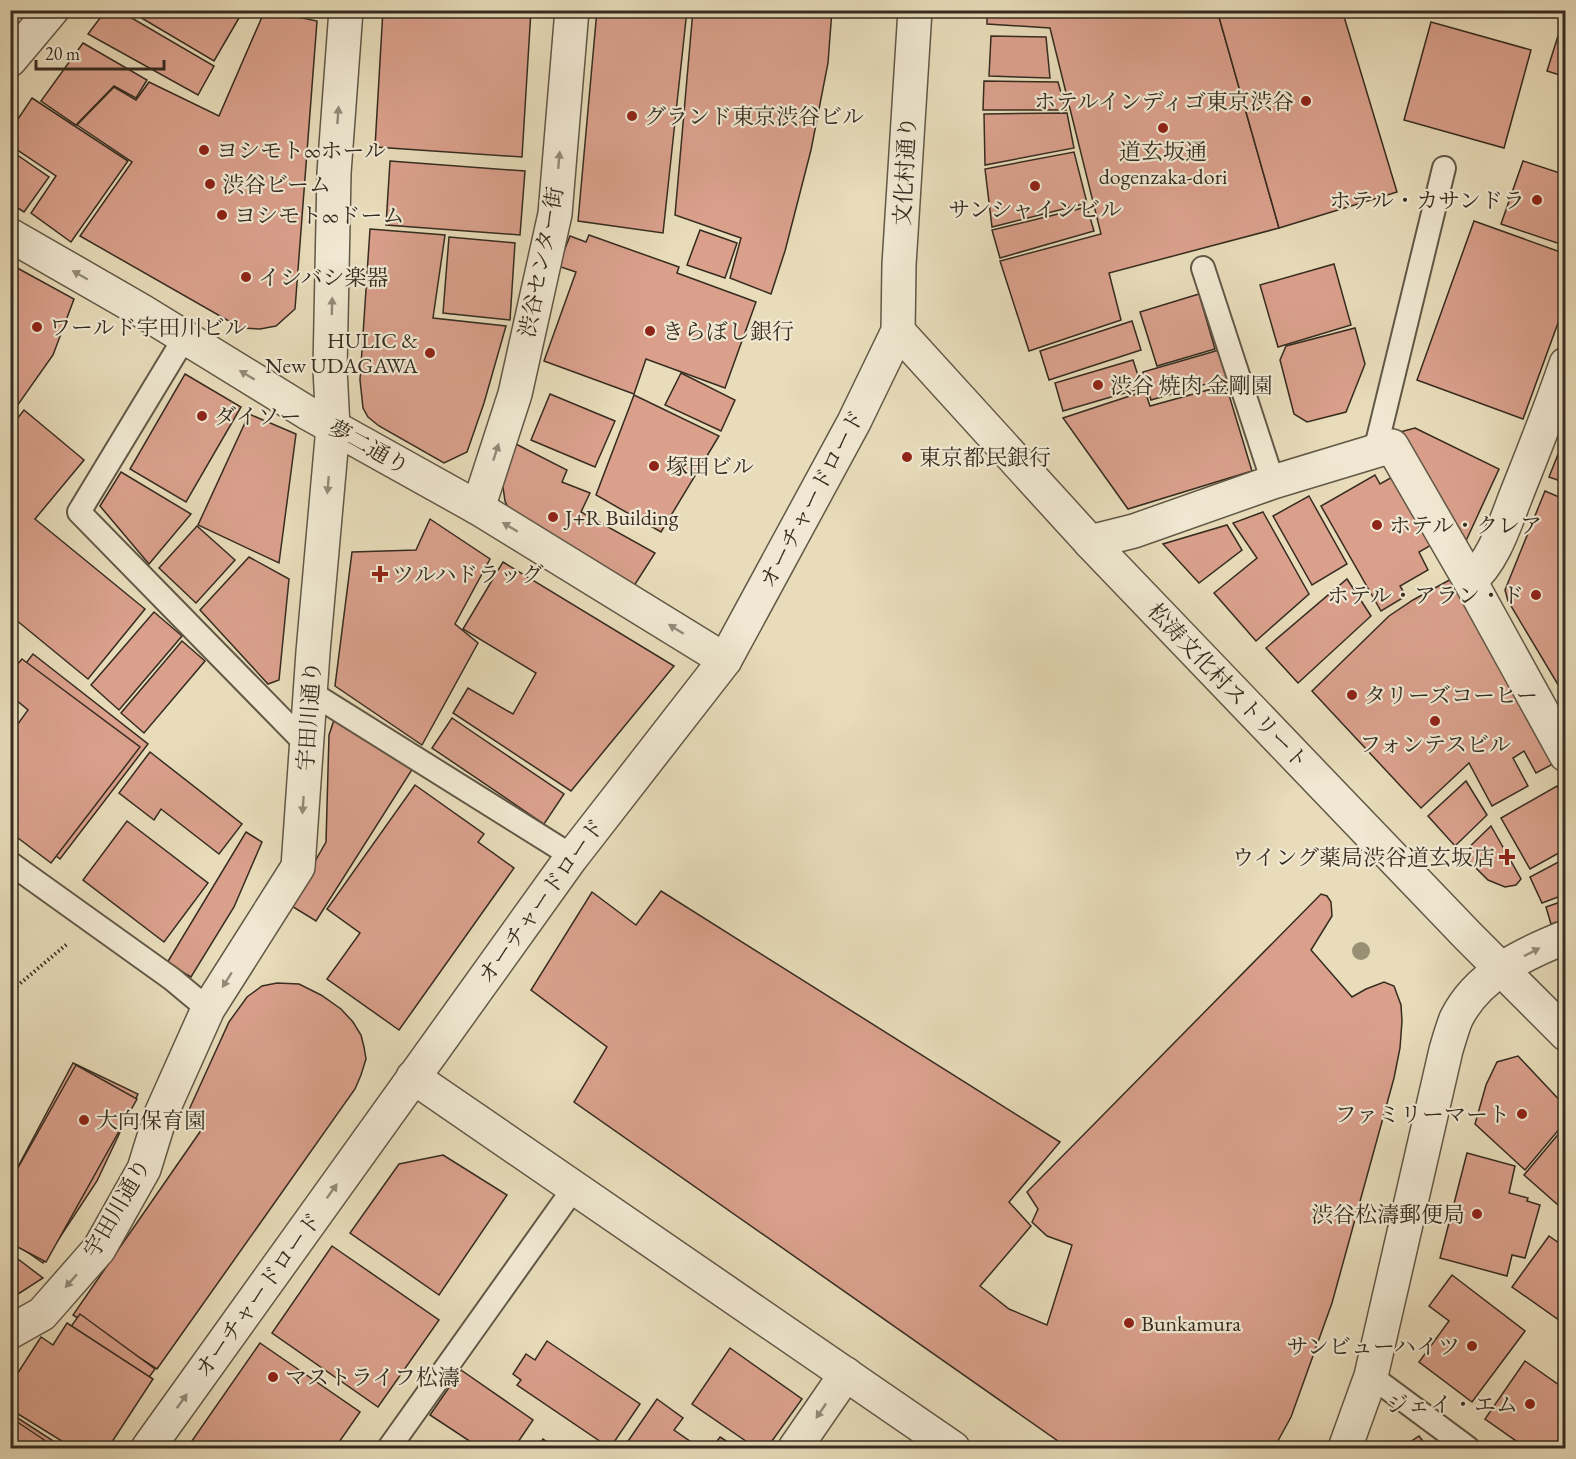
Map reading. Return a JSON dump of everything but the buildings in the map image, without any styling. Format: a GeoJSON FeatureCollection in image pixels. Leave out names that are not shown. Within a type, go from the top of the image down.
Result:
{"type":"FeatureCollection","features":[{"type":"Feature","properties":{"kind":"street"},"geometry":{"type":"LineString","coordinates":[[10,60],[52,10]]}},
{"type":"Feature","properties":{"kind":"street","name":"宇田川通り"},"geometry":{"type":"LineString","coordinates":[[10,1332],[42,1314],[99,1249],[144,1169],[161,1114],[208,1009],[298,867],[310,692],[333,427],[330,369],[334,173],[346,10]]}},
{"type":"Feature","properties":{"kind":"street","name":"渋谷センター街"},"geometry":{"type":"LineString","coordinates":[[478,508],[515,394],[555,214],[572,10]]}},
{"type":"Feature","properties":{"kind":"street","name":"文化村通り"},"geometry":{"type":"LineString","coordinates":[[898,331],[899,265],[915,10]]}},
{"type":"Feature","properties":{"kind":"street","name":"夢二通り"},"geometry":{"type":"LineString","coordinates":[[10,236],[333,427],[478,508],[725,660]]}},
{"type":"Feature","properties":{"kind":"street","name":"松涛文化村ストリート"},"geometry":{"type":"LineString","coordinates":[[898,331],[1090,542],[1500,969],[1566,1034]]}},
{"type":"Feature","properties":{"kind":"street","name":"オーチャードロード"},"geometry":{"type":"LineString","coordinates":[[148,1449],[572,856],[725,660],[854,422],[898,331]]}},
{"type":"Feature","properties":{"kind":"street"},"geometry":{"type":"LineString","coordinates":[[1470,581],[1482,570],[1494,548],[1550,411],[1566,364]]}},
{"type":"Feature","properties":{"kind":"street"},"geometry":{"type":"LineString","coordinates":[[1090,542],[1134,531],[1273,482],[1392,446],[1566,755]]}},
{"type":"Feature","properties":{"kind":"street"},"geometry":{"type":"LineString","coordinates":[[1345,1449],[1371,1376],[1446,1050],[1456,1019],[1473,994],[1500,969],[1566,937]]}},
{"type":"Feature","properties":{"kind":"street"},"geometry":{"type":"LineString","coordinates":[[413,1077],[953,1449]]}},
{"type":"Feature","properties":{"kind":"street"},"geometry":{"type":"LineString","coordinates":[[795,1449],[846,1374]]}},
{"type":"Feature","properties":{"kind":"lane"},"geometry":{"type":"LineString","coordinates":[[1375,451],[1444,168]]}},
{"type":"Feature","properties":{"kind":"lane"},"geometry":{"type":"LineString","coordinates":[[1203,268],[1273,482]]}},
{"type":"Feature","properties":{"kind":"lane"},"geometry":{"type":"LineString","coordinates":[[185,338],[79,512],[307,745]]}},
{"type":"Feature","properties":{"kind":"lane"},"geometry":{"type":"LineString","coordinates":[[310,692],[572,856]]}},
{"type":"Feature","properties":{"kind":"lane"},"geometry":{"type":"LineString","coordinates":[[10,863],[172,979],[208,1009]]}},
{"type":"Feature","properties":{"kind":"lane"},"geometry":{"type":"LineString","coordinates":[[389,1449],[574,1188]]}},
{"type":"Feature","properties":{"kind":"lane"},"geometry":{"type":"LineString","coordinates":[[1371,1376],[1468,1449]]}},
{"type":"Feature","properties":{"kind":"path"},"geometry":{"type":"LineString","coordinates":[[10,992],[69,942]]}},
{"type":"Feature","properties":{"kind":"place","name":"ホテルインディゴ東京渋谷"},"geometry":{"type":"Point","coordinates":[1306,101]}},
{"type":"Feature","properties":{"kind":"place","name":"グランド東京渋谷ビル"},"geometry":{"type":"Point","coordinates":[632,116]}},
{"type":"Feature","properties":{"kind":"place","name":"道玄坂通 dogenzaka-dori"},"geometry":{"type":"Point","coordinates":[1163,128]}},
{"type":"Feature","properties":{"kind":"place","name":"ヨシモト∞ホール"},"geometry":{"type":"Point","coordinates":[204,150]}},
{"type":"Feature","properties":{"kind":"place","name":"渋谷ビーム"},"geometry":{"type":"Point","coordinates":[210,184]}},
{"type":"Feature","properties":{"kind":"place","name":"サンシャインビル"},"geometry":{"type":"Point","coordinates":[1035,186]}},
{"type":"Feature","properties":{"kind":"place","name":"ホテル・カサンドラ"},"geometry":{"type":"Point","coordinates":[1537,200]}},
{"type":"Feature","properties":{"kind":"place","name":"ヨシモト∞ドーム"},"geometry":{"type":"Point","coordinates":[222,215]}},
{"type":"Feature","properties":{"kind":"place","name":"イシバシ楽器"},"geometry":{"type":"Point","coordinates":[246,277]}},
{"type":"Feature","properties":{"kind":"place","name":"ワールド宇田川ビル"},"geometry":{"type":"Point","coordinates":[37,327]}},
{"type":"Feature","properties":{"kind":"place","name":"きらぼし銀行"},"geometry":{"type":"Point","coordinates":[650,331]}},
{"type":"Feature","properties":{"kind":"place","name":"HULIC & New UDAGAWA"},"geometry":{"type":"Point","coordinates":[430,353]}},
{"type":"Feature","properties":{"kind":"place","name":"渋谷 焼肉 金剛園"},"geometry":{"type":"Point","coordinates":[1098,385]}},
{"type":"Feature","properties":{"kind":"place","name":"ダイソー"},"geometry":{"type":"Point","coordinates":[202,416]}},
{"type":"Feature","properties":{"kind":"place","name":"東京都民銀行"},"geometry":{"type":"Point","coordinates":[907,457]}},
{"type":"Feature","properties":{"kind":"place","name":"塚田ビル"},"geometry":{"type":"Point","coordinates":[654,466]}},
{"type":"Feature","properties":{"kind":"place","name":"J+R Building"},"geometry":{"type":"Point","coordinates":[553,517]}},
{"type":"Feature","properties":{"kind":"place","name":"ホテル・クレア"},"geometry":{"type":"Point","coordinates":[1377,525]}},
{"type":"Feature","properties":{"kind":"place","name":"ツルハドラッグ"},"geometry":{"type":"Point","coordinates":[380,574]}},
{"type":"Feature","properties":{"kind":"place","name":"ホテル・アラン・ド"},"geometry":{"type":"Point","coordinates":[1536,595]}},
{"type":"Feature","properties":{"kind":"place","name":"タリーズコーヒー"},"geometry":{"type":"Point","coordinates":[1352,695]}},
{"type":"Feature","properties":{"kind":"place","name":"フォンテスビル"},"geometry":{"type":"Point","coordinates":[1435,721]}},
{"type":"Feature","properties":{"kind":"place","name":"ウイング薬局渋谷道玄坂店"},"geometry":{"type":"Point","coordinates":[1507,857]}},
{"type":"Feature","properties":{"kind":"place","name":"ファミリーマート"},"geometry":{"type":"Point","coordinates":[1522,1114]}},
{"type":"Feature","properties":{"kind":"place","name":"大向保育園"},"geometry":{"type":"Point","coordinates":[84,1120]}},
{"type":"Feature","properties":{"kind":"place","name":"渋谷松濤郵便局"},"geometry":{"type":"Point","coordinates":[1477,1214]}},
{"type":"Feature","properties":{"kind":"place","name":"Bunkamura"},"geometry":{"type":"Point","coordinates":[1129,1323]}},
{"type":"Feature","properties":{"kind":"place","name":"サンビューハイツ"},"geometry":{"type":"Point","coordinates":[1472,1346]}},
{"type":"Feature","properties":{"kind":"place","name":"マストライフ松濤"},"geometry":{"type":"Point","coordinates":[273,1377]}},
{"type":"Feature","properties":{"kind":"place","name":"ジェイ・エム"},"geometry":{"type":"Point","coordinates":[1530,1404]}}]}
